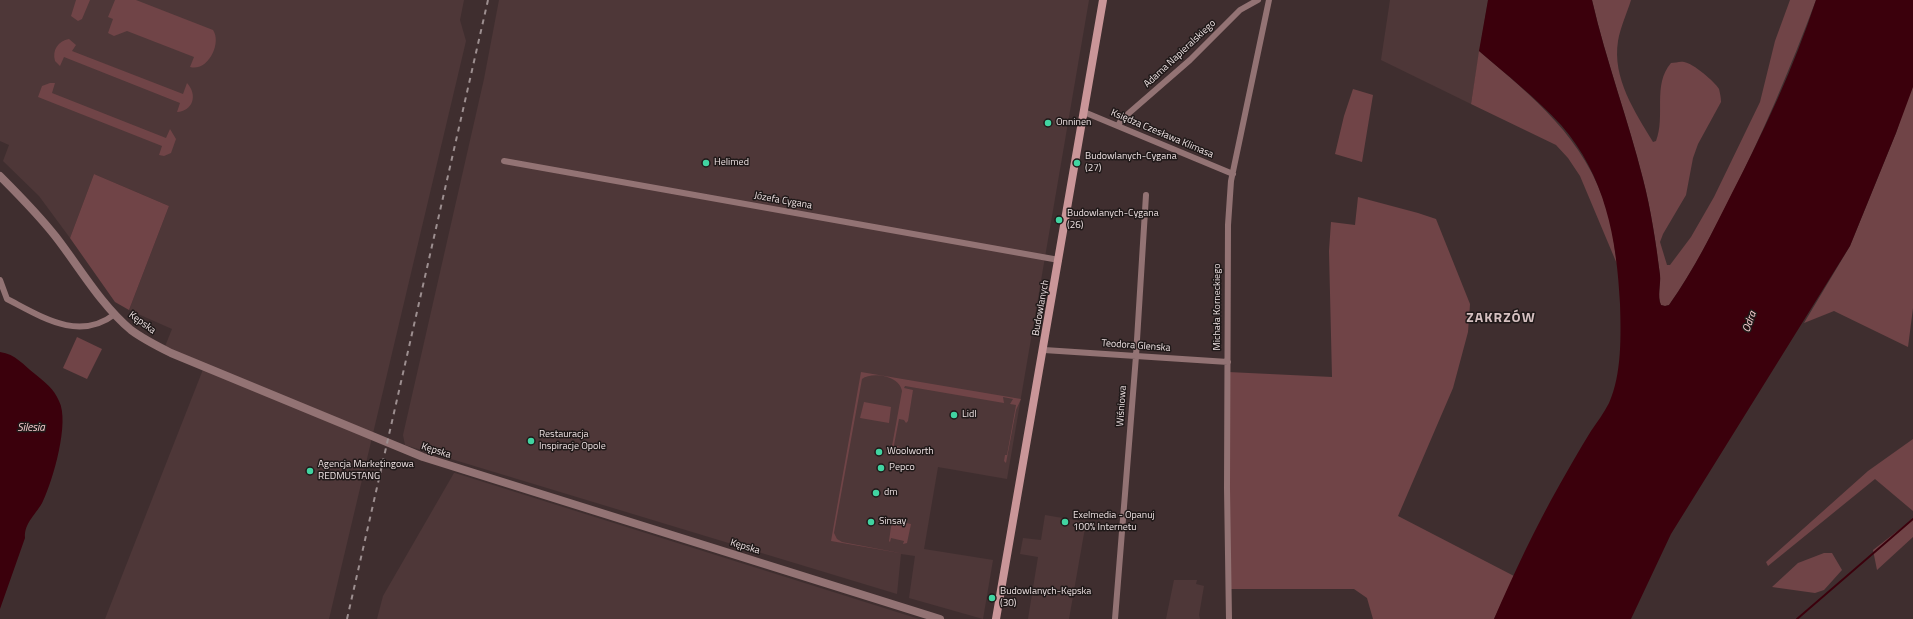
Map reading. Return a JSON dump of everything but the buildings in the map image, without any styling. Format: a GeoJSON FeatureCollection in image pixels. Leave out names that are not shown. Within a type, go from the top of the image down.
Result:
{"type":"FeatureCollection","features":[{"type":"Feature","properties":{"kind":"main road","name":"Budowlanych"},"geometry":{"type":"LineString","coordinates":[[996,619],[1044,350],[1103,0]]}},
{"type":"Feature","properties":{"kind":"street","name":"Adama Napieralskiego"},"geometry":{"type":"LineString","coordinates":[[1118,126],[1121,120],[1190,60],[1240,10],[1258,0]]}},
{"type":"Feature","properties":{"kind":"street","name":"Michała Korneckiego"},"geometry":{"type":"LineString","coordinates":[[1229,619],[1227,488],[1228,225],[1233,174],[1269,0]]}},
{"type":"Feature","properties":{"kind":"street","name":"Księdza Czesława Klimasa"},"geometry":{"type":"LineString","coordinates":[[1084,112],[1233,174]]}},
{"type":"Feature","properties":{"kind":"street","name":"Józefa Cygana"},"geometry":{"type":"LineString","coordinates":[[504,162],[1059,260]]}},
{"type":"Feature","properties":{"kind":"street","name":"Kępska"},"geometry":{"type":"LineString","coordinates":[[0,176],[55,236],[115,314],[139,335],[171,353],[403,450],[940,619]]}},
{"type":"Feature","properties":{"kind":"street","name":"Wiśniowa"},"geometry":{"type":"LineString","coordinates":[[1115,619],[1136,356],[1146,195]]}},
{"type":"Feature","properties":{"kind":"street"},"geometry":{"type":"LineString","coordinates":[[0,280],[7,299],[50,320],[76,328],[104,322],[115,314]]}},
{"type":"Feature","properties":{"kind":"street","name":"Teodora Glenska"},"geometry":{"type":"LineString","coordinates":[[1044,350],[1228,362]]}},
{"type":"Feature","properties":{"kind":"shaded area"},"geometry":{"type":"Polygon","coordinates":[[[0,0],[464,0],[460,20],[466,41],[329,619],[105,619],[204,367],[164,349],[172,329],[129,310],[169,206],[94,174],[70,238],[39,196],[3,161],[9,145],[0,141],[0,0]]]}},
{"type":"Feature","properties":{"kind":"shaded area"},"geometry":{"type":"Polygon","coordinates":[[[76,0],[90,0],[82,19],[78,21],[71,16],[76,0]]]}},
{"type":"Feature","properties":{"kind":"shaded area"},"geometry":{"type":"Polygon","coordinates":[[[115,0],[136,0],[213,30],[216,42],[212,55],[208,61],[202,65],[190,67],[194,57],[127,31],[114,36],[108,33],[113,19],[108,17],[115,0]]]}},
{"type":"Feature","properties":{"kind":"shaded area"},"geometry":{"type":"Polygon","coordinates":[[[499,0],[1089,0],[1007,479],[938,467],[924,549],[993,560],[983,619],[909,598],[915,556],[901,554],[897,594],[405,445],[403,435],[484,79],[499,0]]]}},
{"type":"Feature","properties":{"kind":"shaded area"},"geometry":{"type":"Polygon","coordinates":[[[1390,0],[1488,0],[1471,104],[1381,60],[1390,0]]]}},
{"type":"Feature","properties":{"kind":"shaded area"},"geometry":{"type":"Polygon","coordinates":[[[1592,0],[1631,0],[1618,41],[1618,68],[1626,94],[1632,107],[1653,142],[1656,141],[1659,131],[1662,81],[1665,72],[1671,63],[1688,63],[1709,78],[1719,89],[1721,102],[1698,144],[1693,158],[1686,195],[1663,234],[1660,242],[1667,265],[1670,265],[1691,237],[1714,197],[1760,102],[1775,41],[1790,0],[1816,0],[1775,102],[1740,177],[1693,268],[1669,305],[1665,306],[1661,305],[1660,302],[1660,275],[1646,191],[1592,0]]]}},
{"type":"Feature","properties":{"kind":"shaded area"},"geometry":{"type":"Polygon","coordinates":[[[69,39],[76,45],[72,51],[183,94],[187,83],[193,97],[190,106],[187,109],[177,112],[180,103],[64,57],[60,66],[55,61],[55,50],[59,44],[69,39]]]}},
{"type":"Feature","properties":{"kind":"shaded area"},"geometry":{"type":"Polygon","coordinates":[[[1479,51],[1538,103],[1571,140],[1585,161],[1597,184],[1609,216],[1617,264],[1580,176],[1568,158],[1556,145],[1471,104],[1479,51]]]}},
{"type":"Feature","properties":{"kind":"shaded area"},"geometry":{"type":"Polygon","coordinates":[[[1913,80],[1913,308],[1908,347],[1834,311],[1804,323],[1850,246],[1896,133],[1913,80]]]}},
{"type":"Feature","properties":{"kind":"shaded area"},"geometry":{"type":"Polygon","coordinates":[[[55,83],[52,93],[166,138],[170,129],[176,139],[171,153],[164,156],[159,155],[162,146],[38,97],[42,86],[55,83]]]}},
{"type":"Feature","properties":{"kind":"shaded area"},"geometry":{"type":"Polygon","coordinates":[[[1353,89],[1373,95],[1362,162],[1335,154],[1344,116],[1353,89]]]}},
{"type":"Feature","properties":{"kind":"shaded area"},"geometry":{"type":"Polygon","coordinates":[[[94,174],[169,206],[129,310],[115,302],[70,238],[94,174]]]}},
{"type":"Feature","properties":{"kind":"shaded area"},"geometry":{"type":"Polygon","coordinates":[[[1358,197],[1436,219],[1470,304],[1468,332],[1453,388],[1398,516],[1514,576],[1494,619],[1373,619],[1367,598],[1354,589],[1229,589],[1228,372],[1332,377],[1329,251],[1331,222],[1355,225],[1358,197]]]}},
{"type":"Feature","properties":{"kind":"shaded area"},"geometry":{"type":"Polygon","coordinates":[[[77,337],[102,349],[87,379],[63,368],[77,337]]]}},
{"type":"Feature","properties":{"kind":"shaded area"},"geometry":{"type":"Polygon","coordinates":[[[861,372],[879,375],[872,375],[862,379],[834,533],[837,539],[842,542],[905,554],[831,541],[861,372]]]}},
{"type":"Feature","properties":{"kind":"shaded area"},"geometry":{"type":"Polygon","coordinates":[[[885,376],[1021,399],[1016,410],[1006,463],[1004,461],[1005,455],[1007,455],[1016,405],[1010,404],[1013,399],[1003,397],[1004,403],[905,386],[904,388],[913,390],[908,421],[906,423],[904,420],[899,419],[894,445],[900,447],[899,451],[897,452],[893,450],[892,446],[902,391],[900,386],[885,376]]]}},
{"type":"Feature","properties":{"kind":"shaded area"},"geometry":{"type":"Polygon","coordinates":[[[864,402],[891,407],[889,423],[860,418],[864,402]]]}},
{"type":"Feature","properties":{"kind":"shaded area"},"geometry":{"type":"Polygon","coordinates":[[[1913,439],[1913,511],[1875,479],[1768,566],[1766,562],[1868,471],[1913,439]]]}},
{"type":"Feature","properties":{"kind":"shaded area"},"geometry":{"type":"Polygon","coordinates":[[[454,473],[919,619],[377,619],[383,596],[454,473]]]}},
{"type":"Feature","properties":{"kind":"shaded area"},"geometry":{"type":"Polygon","coordinates":[[[1045,515],[1086,522],[1069,619],[1028,619],[1038,557],[1020,554],[1023,538],[1041,540],[1045,515]]]}},
{"type":"Feature","properties":{"kind":"shaded area"},"geometry":{"type":"Polygon","coordinates":[[[1913,519],[1913,537],[1877,570],[1873,550],[1913,519]]]}},
{"type":"Feature","properties":{"kind":"shaded area"},"geometry":{"type":"Polygon","coordinates":[[[892,520],[911,524],[907,543],[903,544],[904,541],[891,538],[890,542],[889,541],[892,520]]]}},
{"type":"Feature","properties":{"kind":"shaded area"},"geometry":{"type":"Polygon","coordinates":[[[1824,553],[1832,553],[1842,570],[1824,590],[1815,593],[1772,587],[1798,563],[1824,553]]]}},
{"type":"Feature","properties":{"kind":"shaded area"},"geometry":{"type":"Polygon","coordinates":[[[1174,580],[1197,580],[1196,584],[1204,586],[1199,615],[1200,619],[1166,619],[1174,580]]]}},
{"type":"Feature","properties":{"kind":"water","name":"Odra"},"geometry":{"type":"Polygon","coordinates":[[[1488,0],[1592,0],[1646,191],[1660,275],[1660,301],[1661,305],[1665,306],[1669,305],[1695,264],[1756,146],[1798,50],[1816,0],[1913,0],[1913,87],[1850,246],[1671,534],[1631,619],[1494,619],[1542,517],[1583,444],[1609,403],[1616,380],[1620,354],[1621,328],[1616,256],[1612,232],[1598,186],[1576,144],[1561,125],[1531,96],[1479,51],[1488,0]]]}},
{"type":"Feature","properties":{"kind":"water","name":"Silesia"},"geometry":{"type":"Polygon","coordinates":[[[0,352],[11,355],[19,360],[52,389],[62,410],[63,423],[59,451],[47,492],[27,527],[25,538],[0,609],[0,352]]]}},
{"type":"Feature","properties":{"kind":"waterway"},"geometry":{"type":"LineString","coordinates":[[1797,619],[1913,519]]}},
{"type":"Feature","properties":{"kind":"railway"},"geometry":{"type":"LineString","coordinates":[[347,619],[488,0]]}},
{"type":"Feature","properties":{"kind":"place","name":"Onninen"},"geometry":{"type":"Point","coordinates":[1048,123]}},
{"type":"Feature","properties":{"kind":"place","name":"Helimed"},"geometry":{"type":"Point","coordinates":[706,163]}},
{"type":"Feature","properties":{"kind":"place","name":"Budowlanych-Cygana (27)"},"geometry":{"type":"Point","coordinates":[1077,163]}},
{"type":"Feature","properties":{"kind":"place","name":"Budowlanych-Cygana (26)"},"geometry":{"type":"Point","coordinates":[1059,220]}},
{"type":"Feature","properties":{"kind":"place","name":"Lidl"},"geometry":{"type":"Point","coordinates":[954,415]}},
{"type":"Feature","properties":{"kind":"place","name":"Restauracja Inspiracje Opole"},"geometry":{"type":"Point","coordinates":[531,441]}},
{"type":"Feature","properties":{"kind":"place","name":"Woolworth"},"geometry":{"type":"Point","coordinates":[879,452]}},
{"type":"Feature","properties":{"kind":"place","name":"Pepco"},"geometry":{"type":"Point","coordinates":[881,468]}},
{"type":"Feature","properties":{"kind":"place","name":"Agencja Marketingowa REDMUSTANG"},"geometry":{"type":"Point","coordinates":[310,471]}},
{"type":"Feature","properties":{"kind":"place","name":"dm"},"geometry":{"type":"Point","coordinates":[876,493]}},
{"type":"Feature","properties":{"kind":"place","name":"Sinsay"},"geometry":{"type":"Point","coordinates":[871,522]}},
{"type":"Feature","properties":{"kind":"place","name":"Exelmedia - Opanuj 100% Internetu"},"geometry":{"type":"Point","coordinates":[1065,522]}},
{"type":"Feature","properties":{"kind":"place","name":"Budowlanych-Kępska (30)"},"geometry":{"type":"Point","coordinates":[992,598]}},
{"type":"Feature","properties":{"kind":"district","name":"ZAKRZÓW"},"geometry":{"type":"Point","coordinates":[1501,319]}}]}
